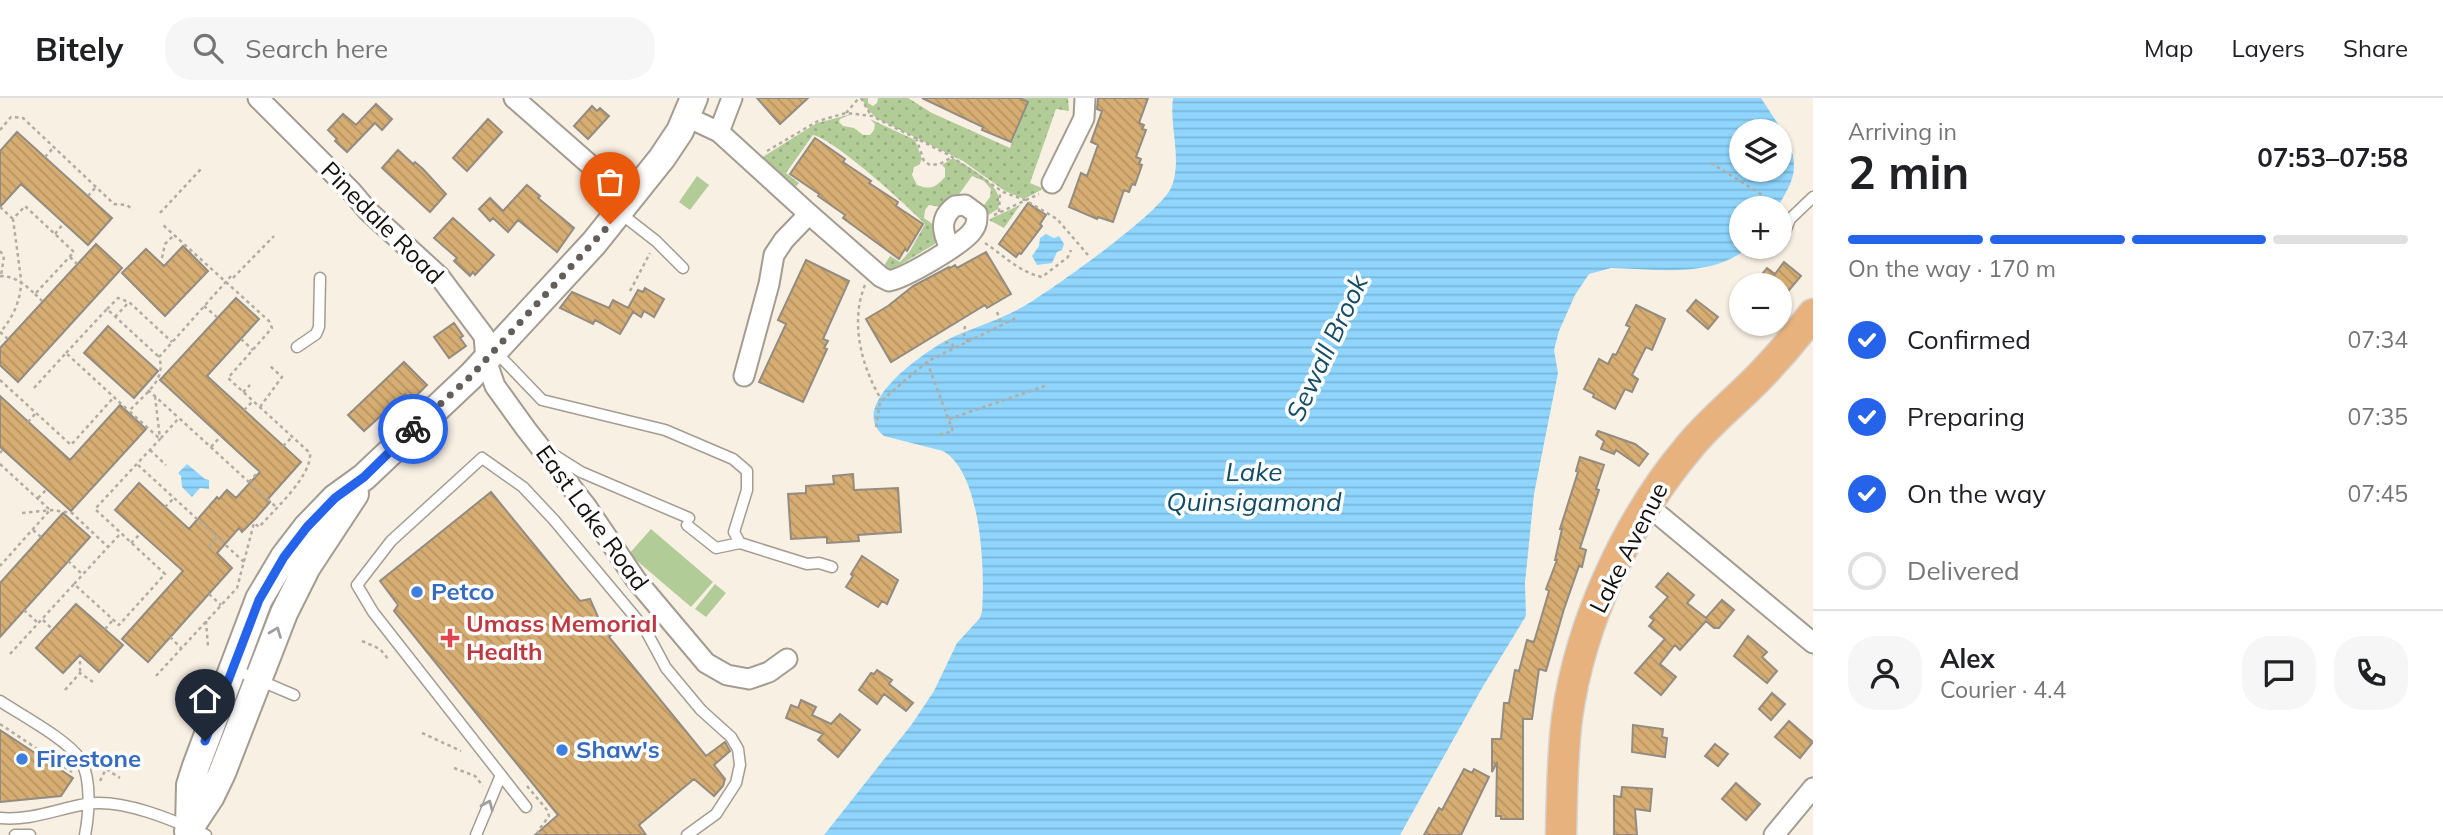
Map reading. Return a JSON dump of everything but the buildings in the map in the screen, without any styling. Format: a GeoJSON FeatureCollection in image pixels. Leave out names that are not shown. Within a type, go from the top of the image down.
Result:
{"type":"FeatureCollection","features":[{"type":"Feature","properties":{"kind":"main road"},"geometry":{"type":"LineString","coordinates":[[194,832],[190,785],[259,600],[284,557],[307,527],[335,498],[364,477],[490,355],[625,206],[667,152],[691,107]]}},
{"type":"Feature","properties":{"kind":"main road","name":"Lake Avenue"},"geometry":{"type":"LineString","coordinates":[[1561,835],[1565,744],[1578,663],[1602,594],[1622,550],[1647,505],[1695,440],[1724,408],[1764,372],[1813,314]]}},
{"type":"Feature","properties":{"kind":"main road"},"geometry":{"type":"LineString","coordinates":[[194,832],[291,597],[364,477]]}},
{"type":"Feature","properties":{"kind":"street","name":"Pinedale Road"},"geometry":{"type":"LineString","coordinates":[[258,98],[368,211],[439,276],[484,336],[490,355]]}},
{"type":"Feature","properties":{"kind":"street"},"geometry":{"type":"LineString","coordinates":[[514,98],[625,206]]}},
{"type":"Feature","properties":{"kind":"street"},"geometry":{"type":"LineString","coordinates":[[719,132],[732,98]]}},
{"type":"Feature","properties":{"kind":"street"},"geometry":{"type":"LineString","coordinates":[[1052,183],[1084,118],[1085,98]]}},
{"type":"Feature","properties":{"kind":"street"},"geometry":{"type":"LineString","coordinates":[[691,107],[809,214],[889,281],[950,248],[974,226],[975,211],[965,205],[955,206],[944,218],[943,228],[950,248]]}},
{"type":"Feature","properties":{"kind":"street"},"geometry":{"type":"LineString","coordinates":[[744,376],[769,284],[774,255],[784,240],[809,214]]}},
{"type":"Feature","properties":{"kind":"street","name":"East Lake Road"},"geometry":{"type":"LineString","coordinates":[[490,355],[495,386],[586,506],[636,580],[706,663],[727,675],[749,679],[769,672],[787,659]]}},
{"type":"Feature","properties":{"kind":"street"},"geometry":{"type":"LineString","coordinates":[[1647,505],[1813,643]]}},
{"type":"Feature","properties":{"kind":"street"},"geometry":{"type":"LineString","coordinates":[[1774,835],[1813,788]]}},
{"type":"Feature","properties":{"kind":"lane"},"geometry":{"type":"LineString","coordinates":[[1792,217],[1813,197]]}},
{"type":"Feature","properties":{"kind":"lane"},"geometry":{"type":"LineString","coordinates":[[625,206],[682,268]]}},
{"type":"Feature","properties":{"kind":"lane"},"geometry":{"type":"LineString","coordinates":[[297,347],[316,334],[319,327],[320,278]]}},
{"type":"Feature","properties":{"kind":"lane"},"geometry":{"type":"LineString","coordinates":[[490,355],[542,400],[665,430],[733,459],[747,471],[747,490],[734,532],[740,543]]}},
{"type":"Feature","properties":{"kind":"lane"},"geometry":{"type":"LineString","coordinates":[[538,445],[581,472],[688,521],[716,548],[740,543],[807,564],[832,567]]}},
{"type":"Feature","properties":{"kind":"lane"},"geometry":{"type":"LineString","coordinates":[[526,807],[373,612],[357,585],[391,541],[482,458],[523,487],[554,520],[645,629],[666,668],[701,710],[731,737],[738,748],[740,765],[736,783],[716,814],[687,835]]}},
{"type":"Feature","properties":{"kind":"lane"},"geometry":{"type":"LineString","coordinates":[[232,668],[294,695]]}},
{"type":"Feature","properties":{"kind":"lane"},"geometry":{"type":"LineString","coordinates":[[0,701],[75,753],[86,771],[85,835]]}},
{"type":"Feature","properties":{"kind":"lane"},"geometry":{"type":"LineString","coordinates":[[476,835],[501,775]]}},
{"type":"Feature","properties":{"kind":"lane"},"geometry":{"type":"LineString","coordinates":[[0,818],[25,818],[87,804],[108,804],[135,809],[194,832]]}},
{"type":"Feature","properties":{"kind":"lane"},"geometry":{"type":"LineString","coordinates":[[15,835],[30,835]]}},
{"type":"Feature","properties":{"kind":"path"},"geometry":{"type":"LineString","coordinates":[[846,113],[860,98],[872,117]]}},
{"type":"Feature","properties":{"kind":"path"},"geometry":{"type":"LineString","coordinates":[[751,161],[818,121],[846,113],[872,117],[952,156],[1000,190],[1025,200],[1057,219],[1088,255]]}},
{"type":"Feature","properties":{"kind":"path"},"geometry":{"type":"LineString","coordinates":[[0,130],[11,117],[23,118],[114,204],[127,205],[133,210]]}},
{"type":"Feature","properties":{"kind":"path"},"geometry":{"type":"LineString","coordinates":[[916,138],[925,161],[930,165],[940,164],[952,156]]}},
{"type":"Feature","properties":{"kind":"path"},"geometry":{"type":"LineString","coordinates":[[45,157],[54,147]]}},
{"type":"Feature","properties":{"kind":"path"},"geometry":{"type":"LineString","coordinates":[[1711,163],[1764,196]]}},
{"type":"Feature","properties":{"kind":"path"},"geometry":{"type":"LineString","coordinates":[[160,213],[201,169]]}},
{"type":"Feature","properties":{"kind":"path"},"geometry":{"type":"LineString","coordinates":[[1052,183],[1045,191],[974,226],[1018,267],[1041,277],[1068,257],[1071,250]]}},
{"type":"Feature","properties":{"kind":"path"},"geometry":{"type":"LineString","coordinates":[[88,196],[96,187]]}},
{"type":"Feature","properties":{"kind":"path"},"geometry":{"type":"LineString","coordinates":[[999,212],[1000,190]]}},
{"type":"Feature","properties":{"kind":"path"},"geometry":{"type":"LineString","coordinates":[[13,219],[25,206],[74,252],[35,294]]}},
{"type":"Feature","properties":{"kind":"path"},"geometry":{"type":"LineString","coordinates":[[0,207],[13,219],[22,282],[19,301],[0,332],[8,339]]}},
{"type":"Feature","properties":{"kind":"path"},"geometry":{"type":"LineString","coordinates":[[55,234],[64,223]]}},
{"type":"Feature","properties":{"kind":"path"},"geometry":{"type":"LineString","coordinates":[[156,676],[237,588],[254,523],[259,527],[310,463],[310,453],[228,378],[272,328],[269,321],[163,225]]}},
{"type":"Feature","properties":{"kind":"path"},"geometry":{"type":"LineString","coordinates":[[162,258],[165,244],[174,235]]}},
{"type":"Feature","properties":{"kind":"path"},"geometry":{"type":"LineString","coordinates":[[159,357],[226,282],[274,236]]}},
{"type":"Feature","properties":{"kind":"path"},"geometry":{"type":"LineString","coordinates":[[630,291],[656,241]]}},
{"type":"Feature","properties":{"kind":"path"},"geometry":{"type":"LineString","coordinates":[[0,251],[4,256],[1,276],[22,282],[43,302]]}},
{"type":"Feature","properties":{"kind":"path"},"geometry":{"type":"LineString","coordinates":[[69,257],[77,264]]}},
{"type":"Feature","properties":{"kind":"path"},"geometry":{"type":"LineString","coordinates":[[875,271],[867,279],[860,295],[858,330],[869,372],[882,400],[876,428]]}},
{"type":"Feature","properties":{"kind":"path"},"geometry":{"type":"LineString","coordinates":[[34,388],[118,298],[129,302],[172,342]]}},
{"type":"Feature","properties":{"kind":"path"},"geometry":{"type":"LineString","coordinates":[[115,317],[129,302]]}},
{"type":"Feature","properties":{"kind":"path"},"geometry":{"type":"LineString","coordinates":[[204,306],[218,317]]}},
{"type":"Feature","properties":{"kind":"path"},"geometry":{"type":"LineString","coordinates":[[107,309],[159,357],[162,368],[160,377],[129,411]]}},
{"type":"Feature","properties":{"kind":"path"},"geometry":{"type":"LineString","coordinates":[[997,312],[1002,325]]}},
{"type":"Feature","properties":{"kind":"path"},"geometry":{"type":"LineString","coordinates":[[882,400],[927,362],[1016,318]]}},
{"type":"Feature","properties":{"kind":"path"},"geometry":{"type":"LineString","coordinates":[[965,327],[964,335],[968,342]]}},
{"type":"Feature","properties":{"kind":"path"},"geometry":{"type":"LineString","coordinates":[[241,339],[253,350]]}},
{"type":"Feature","properties":{"kind":"path"},"geometry":{"type":"LineString","coordinates":[[945,342],[952,344],[954,348]]}},
{"type":"Feature","properties":{"kind":"path"},"geometry":{"type":"LineString","coordinates":[[66,353],[160,439]]}},
{"type":"Feature","properties":{"kind":"path"},"geometry":{"type":"LineString","coordinates":[[927,362],[953,430],[939,436]]}},
{"type":"Feature","properties":{"kind":"path"},"geometry":{"type":"LineString","coordinates":[[260,407],[282,377],[269,365]]}},
{"type":"Feature","properties":{"kind":"path"},"geometry":{"type":"LineString","coordinates":[[0,380],[71,445],[114,397]]}},
{"type":"Feature","properties":{"kind":"path"},"geometry":{"type":"LineString","coordinates":[[243,392],[250,384]]}},
{"type":"Feature","properties":{"kind":"path"},"geometry":{"type":"LineString","coordinates":[[948,419],[1045,386]]}},
{"type":"Feature","properties":{"kind":"path"},"geometry":{"type":"LineString","coordinates":[[148,390],[276,507]]}},
{"type":"Feature","properties":{"kind":"path"},"geometry":{"type":"LineString","coordinates":[[155,396],[160,439]]}},
{"type":"Feature","properties":{"kind":"path"},"geometry":{"type":"LineString","coordinates":[[244,410],[253,401]]}},
{"type":"Feature","properties":{"kind":"path"},"geometry":{"type":"LineString","coordinates":[[28,422],[36,413]]}},
{"type":"Feature","properties":{"kind":"path"},"geometry":{"type":"LineString","coordinates":[[74,584],[118,625],[165,575],[95,509],[179,418]]}},
{"type":"Feature","properties":{"kind":"path"},"geometry":{"type":"LineString","coordinates":[[211,447],[221,436]]}},
{"type":"Feature","properties":{"kind":"path"},"geometry":{"type":"LineString","coordinates":[[283,446],[292,437]]}},
{"type":"Feature","properties":{"kind":"path"},"geometry":{"type":"LineString","coordinates":[[150,450],[166,465]]}},
{"type":"Feature","properties":{"kind":"path"},"geometry":{"type":"LineString","coordinates":[[0,464],[50,510]]}},
{"type":"Feature","properties":{"kind":"path"},"geometry":{"type":"LineString","coordinates":[[137,464],[244,562]]}},
{"type":"Feature","properties":{"kind":"path"},"geometry":{"type":"LineString","coordinates":[[249,482],[259,471]]}},
{"type":"Feature","properties":{"kind":"path"},"geometry":{"type":"LineString","coordinates":[[38,498],[47,489]]}},
{"type":"Feature","properties":{"kind":"path"},"geometry":{"type":"LineString","coordinates":[[165,507],[174,498]]}},
{"type":"Feature","properties":{"kind":"path"},"geometry":{"type":"LineString","coordinates":[[22,513],[50,510],[72,513],[108,547]]}},
{"type":"Feature","properties":{"kind":"path"},"geometry":{"type":"LineString","coordinates":[[0,566],[50,510]]}},
{"type":"Feature","properties":{"kind":"path"},"geometry":{"type":"LineString","coordinates":[[33,529],[41,537]]}},
{"type":"Feature","properties":{"kind":"path"},"geometry":{"type":"LineString","coordinates":[[10,654],[121,533]]}},
{"type":"Feature","properties":{"kind":"path"},"geometry":{"type":"LineString","coordinates":[[131,543],[141,533]]}},
{"type":"Feature","properties":{"kind":"path"},"geometry":{"type":"LineString","coordinates":[[209,546],[217,537]]}},
{"type":"Feature","properties":{"kind":"path"},"geometry":{"type":"LineString","coordinates":[[68,561],[82,575]]}},
{"type":"Feature","properties":{"kind":"path"},"geometry":{"type":"LineString","coordinates":[[209,594],[221,605]]}},
{"type":"Feature","properties":{"kind":"path"},"geometry":{"type":"LineString","coordinates":[[24,610],[38,623]]}},
{"type":"Feature","properties":{"kind":"path"},"geometry":{"type":"LineString","coordinates":[[42,619],[53,629]]}},
{"type":"Feature","properties":{"kind":"path"},"geometry":{"type":"LineString","coordinates":[[105,629],[113,620]]}},
{"type":"Feature","properties":{"kind":"path"},"geometry":{"type":"LineString","coordinates":[[206,621],[208,647]]}},
{"type":"Feature","properties":{"kind":"path"},"geometry":{"type":"LineString","coordinates":[[170,638],[181,648]]}},
{"type":"Feature","properties":{"kind":"path"},"geometry":{"type":"LineString","coordinates":[[362,641],[380,649],[389,660]]}},
{"type":"Feature","properties":{"kind":"path"},"geometry":{"type":"LineString","coordinates":[[65,690],[80,673],[80,661]]}},
{"type":"Feature","properties":{"kind":"path"},"geometry":{"type":"LineString","coordinates":[[80,673],[93,682]]}},
{"type":"Feature","properties":{"kind":"path"},"geometry":{"type":"LineString","coordinates":[[0,724],[72,772]]}},
{"type":"Feature","properties":{"kind":"path"},"geometry":{"type":"LineString","coordinates":[[422,733],[461,751]]}},
{"type":"Feature","properties":{"kind":"path"},"geometry":{"type":"LineString","coordinates":[[454,768],[475,776],[492,797]]}},
{"type":"Feature","properties":{"kind":"path"},"geometry":{"type":"LineString","coordinates":[[100,778],[106,769],[120,778]]}},
{"type":"Feature","properties":{"kind":"green space"},"geometry":{"type":"Polygon","coordinates":[[[862,98],[868,98],[868,103],[873,106],[878,98],[908,98],[932,113],[1010,148],[1028,102],[1020,98],[1068,98],[1069,111],[1056,109],[1030,183],[1042,188],[1024,199],[1005,191],[963,161],[876,118],[865,106],[862,98]]]}},
{"type":"Feature","properties":{"kind":"green space"},"geometry":{"type":"Polygon","coordinates":[[[852,114],[839,122],[863,135],[870,135],[875,124],[870,119],[915,140],[922,159],[919,165],[914,167],[912,175],[917,185],[929,188],[938,184],[945,177],[945,168],[942,165],[953,158],[977,172],[992,185],[999,201],[998,209],[985,217],[981,209],[990,197],[991,189],[984,181],[972,176],[955,200],[941,207],[929,205],[925,210],[924,218],[934,225],[938,232],[935,244],[893,269],[882,269],[890,256],[900,262],[910,251],[925,224],[888,189],[837,148],[813,135],[786,173],[799,183],[790,193],[758,160],[817,123],[852,114]]]}},
{"type":"Feature","properties":{"kind":"green space"},"geometry":{"type":"Polygon","coordinates":[[[697,176],[709,185],[690,210],[679,202],[697,176]]]}},
{"type":"Feature","properties":{"kind":"green space"},"geometry":{"type":"Polygon","coordinates":[[[1020,205],[1004,228],[989,220],[992,218],[1020,205]]]}},
{"type":"Feature","properties":{"kind":"green space"},"geometry":{"type":"Polygon","coordinates":[[[651,529],[713,582],[691,607],[629,554],[651,529]]]}},
{"type":"Feature","properties":{"kind":"green space"},"geometry":{"type":"Polygon","coordinates":[[[715,584],[726,593],[706,617],[695,609],[715,584]]]}},
{"type":"Feature","properties":{"kind":"water","name":"Lake Quinsigamond"},"geometry":{"type":"Polygon","coordinates":[[[1173,98],[1761,98],[1775,119],[1729,119],[1729,182],[1790,182],[1784,196],[1729,196],[1729,259],[1718,264],[1683,270],[1611,268],[1589,274],[1575,295],[1559,331],[1554,350],[1558,373],[1534,494],[1525,583],[1526,616],[1482,688],[1400,835],[824,835],[912,724],[934,691],[957,643],[980,618],[982,611],[981,549],[973,501],[966,480],[956,463],[943,451],[884,436],[875,424],[874,410],[881,396],[906,368],[922,356],[957,335],[1026,305],[1127,232],[1162,200],[1171,188],[1176,155],[1173,98]]]}},
{"type":"Feature","properties":{"kind":"water"},"geometry":{"type":"Polygon","coordinates":[[[1046,234],[1054,238],[1059,236],[1064,244],[1052,263],[1037,265],[1032,256],[1039,246],[1040,238],[1046,234]]]}},
{"type":"Feature","properties":{"kind":"water"},"geometry":{"type":"Polygon","coordinates":[[[187,464],[209,480],[209,489],[200,488],[192,497],[182,487],[178,473],[187,464]]]}},
{"type":"Feature","properties":{"kind":"way so far"},"geometry":{"type":"LineString","coordinates":[[413,429],[471,376],[610,224]]}},
{"type":"Feature","properties":{"kind":"place","name":"Petco"},"geometry":{"type":"Point","coordinates":[417,592]}},
{"type":"Feature","properties":{"kind":"place","name":"Umass Memorial Health"},"geometry":{"type":"Point","coordinates":[450,638]}},
{"type":"Feature","properties":{"kind":"place","name":"Shaw's"},"geometry":{"type":"Point","coordinates":[562,750]}},
{"type":"Feature","properties":{"kind":"place","name":"Firestone"},"geometry":{"type":"Point","coordinates":[22,759]}},
{"type":"Feature","properties":{"kind":"route"},"geometry":{"type":"LineString","coordinates":[[205,741],[259,600],[284,557],[307,527],[335,498],[364,477],[413,429]]}},
{"type":"Feature","properties":{"kind":"water label","name":"Sewall Brook"},"geometry":{"type":"Point","coordinates":[1327,348]}}]}
